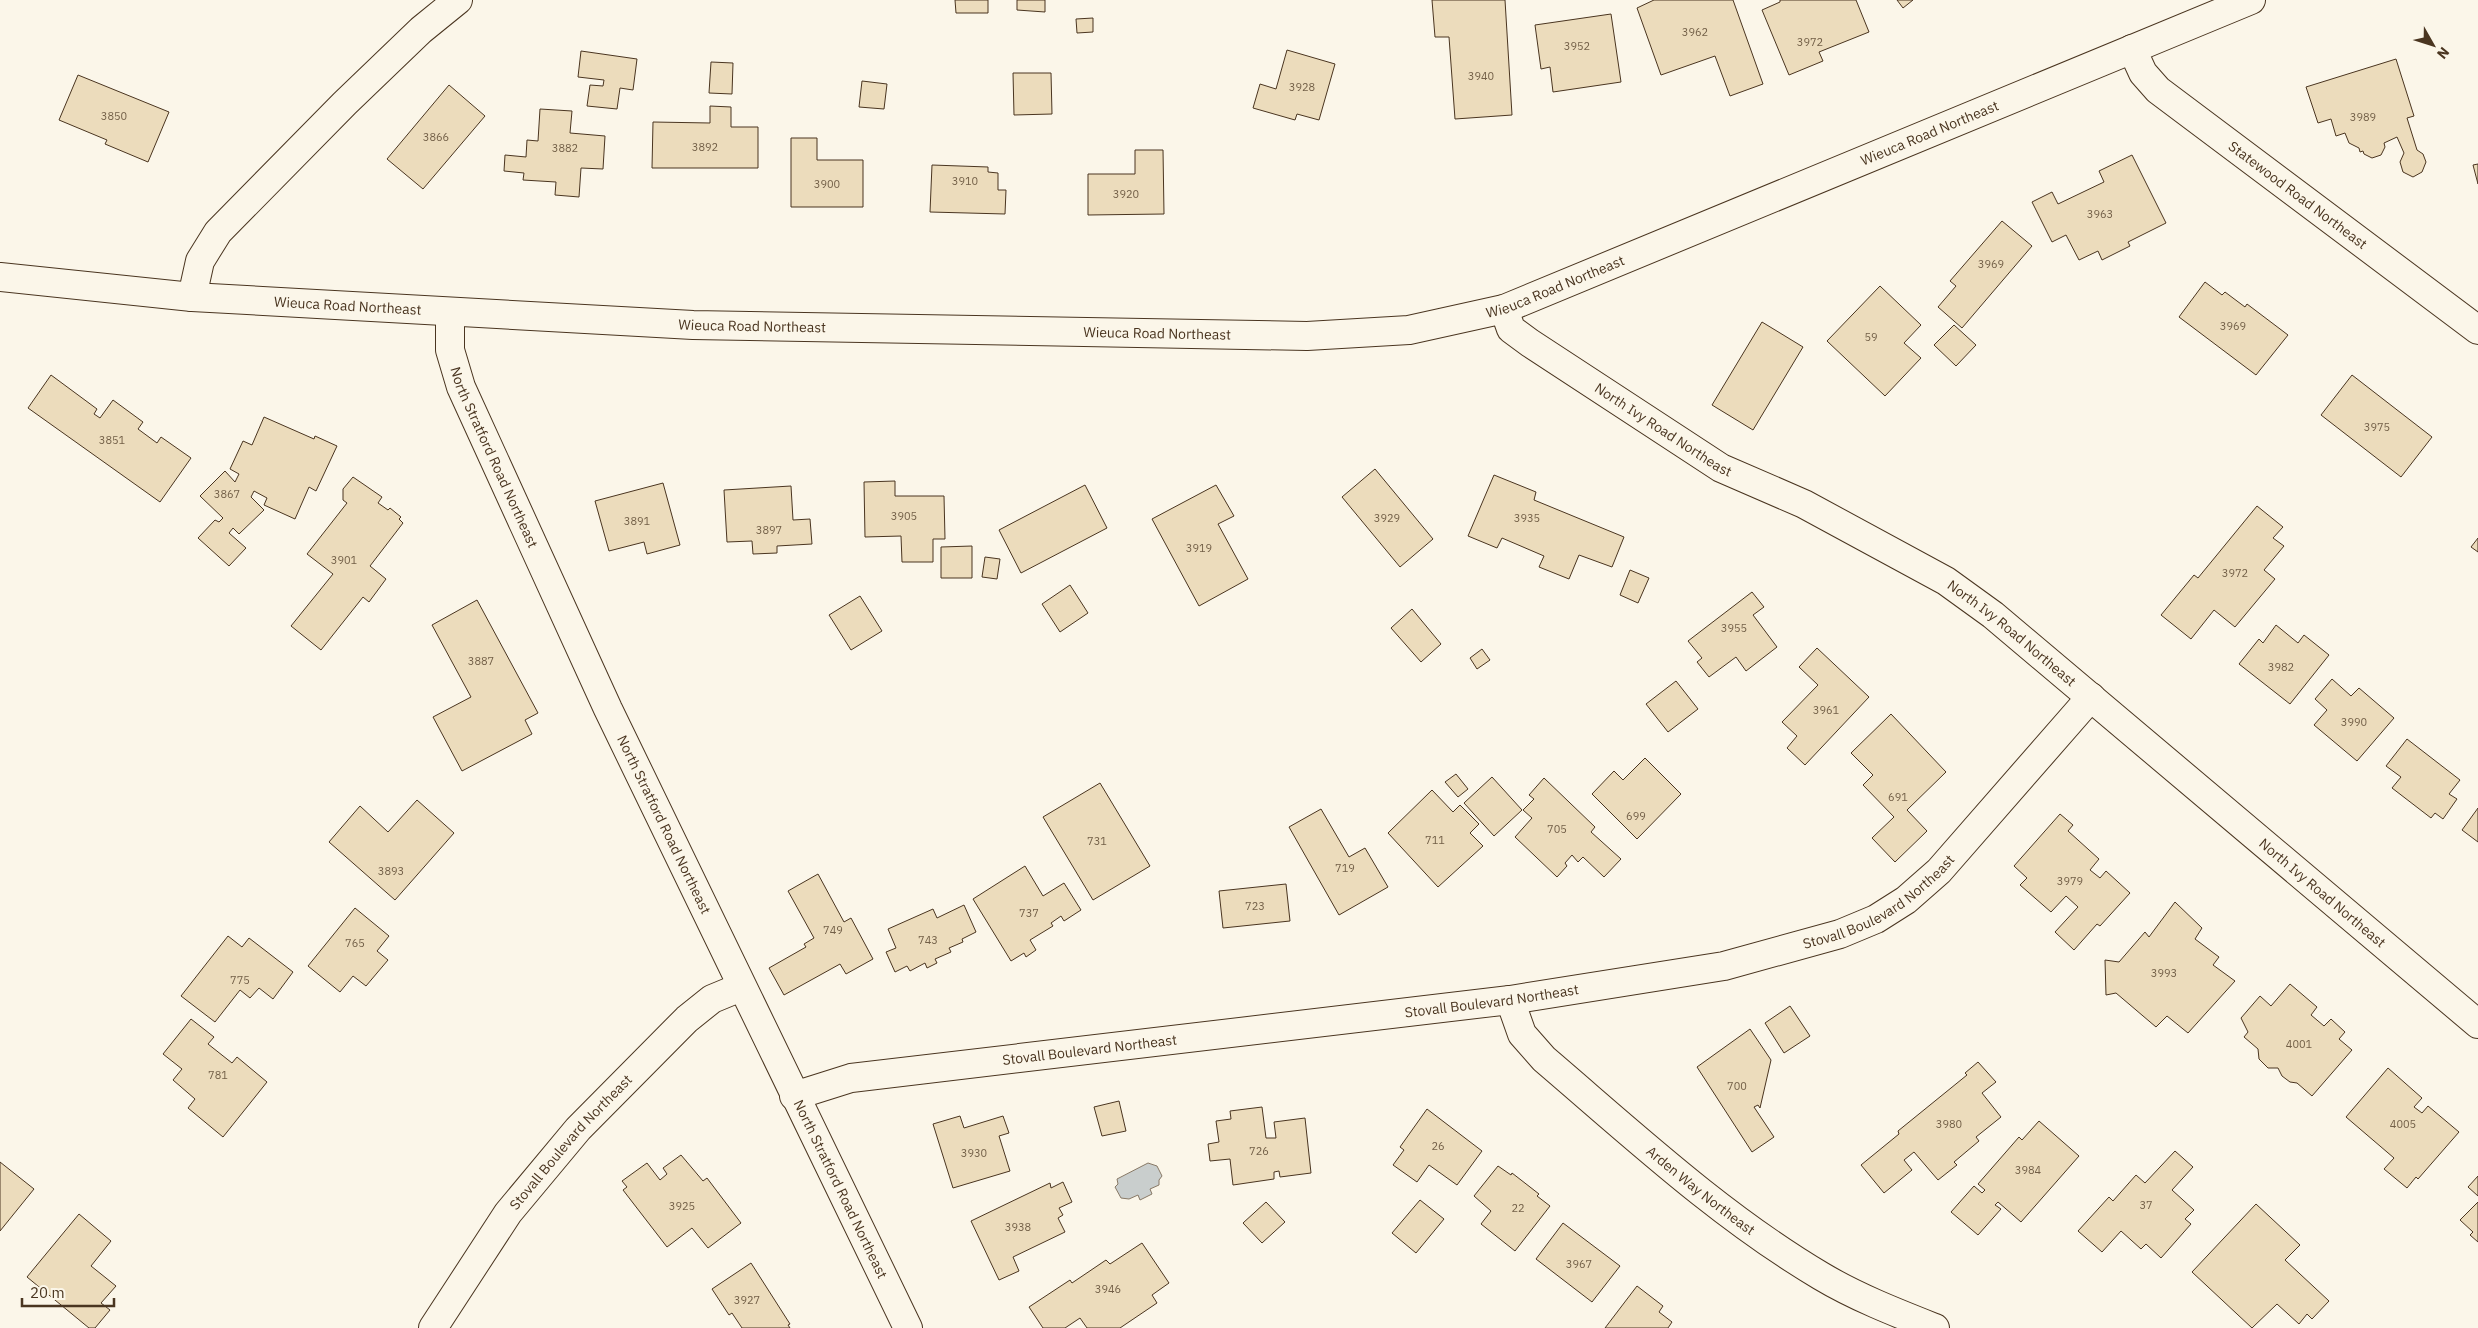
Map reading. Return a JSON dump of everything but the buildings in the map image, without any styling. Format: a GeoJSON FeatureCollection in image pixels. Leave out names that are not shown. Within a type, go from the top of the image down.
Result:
{"type":"FeatureCollection","features":[{"type":"Feature","properties":{"kind":"street"},"geometry":{"type":"LineString","coordinates":[[192,297],[200,261],[218,232],[345,103],[421,30],[458,0]]}},
{"type":"Feature","properties":{"kind":"street","name":"Wieuca Road Northeast"},"geometry":{"type":"LineString","coordinates":[[0,276],[192,297],[694,325],[1307,336],[1409,330],[1504,309],[2251,0]]}},
{"type":"Feature","properties":{"kind":"street","name":"Statewood Road Northeast"},"geometry":{"type":"LineString","coordinates":[[2132,49],[2144,73],[2158,90],[2478,330]]}},
{"type":"Feature","properties":{"kind":"street","name":"North Ivy Road Northeast"},"geometry":{"type":"LineString","coordinates":[[1504,309],[1512,328],[1530,343],[1721,468],[1804,504],[1946,581],[1993,615],[2478,1024]]}},
{"type":"Feature","properties":{"kind":"street","name":"North Stratford Road Northeast"},"geometry":{"type":"LineString","coordinates":[[450,312],[450,350],[461,387],[608,709],[741,987],[908,1328]]}},
{"type":"Feature","properties":{"kind":"street","name":"Stovall Boulevard Northeast"},"geometry":{"type":"LineString","coordinates":[[794,1096],[852,1078],[1510,1000],[1724,966],[1840,934],[1876,919],[1906,900],[1939,871],[2091,697]]}},
{"type":"Feature","properties":{"kind":"street","name":"Stovall Boulevard Northeast"},"geometry":{"type":"LineString","coordinates":[[433,1328],[508,1214],[578,1129],[687,1019],[712,999],[741,987]]}},
{"type":"Feature","properties":{"kind":"street","name":"Arden Way Northeast"},"geometry":{"type":"LineString","coordinates":[[1510,1000],[1522,1034],[1544,1060],[1730,1216],[1822,1277],[1898,1313],[1935,1328]]}},
{"type":"Feature","properties":{"kind":"shaded area"},"geometry":{"type":"Polygon","coordinates":[[[1148,1163],[1157,1166],[1162,1176],[1159,1180],[1159,1185],[1150,1189],[1152,1194],[1140,1200],[1138,1195],[1129,1199],[1121,1198],[1115,1187],[1118,1184],[1117,1179],[1148,1163]]]}}]}
